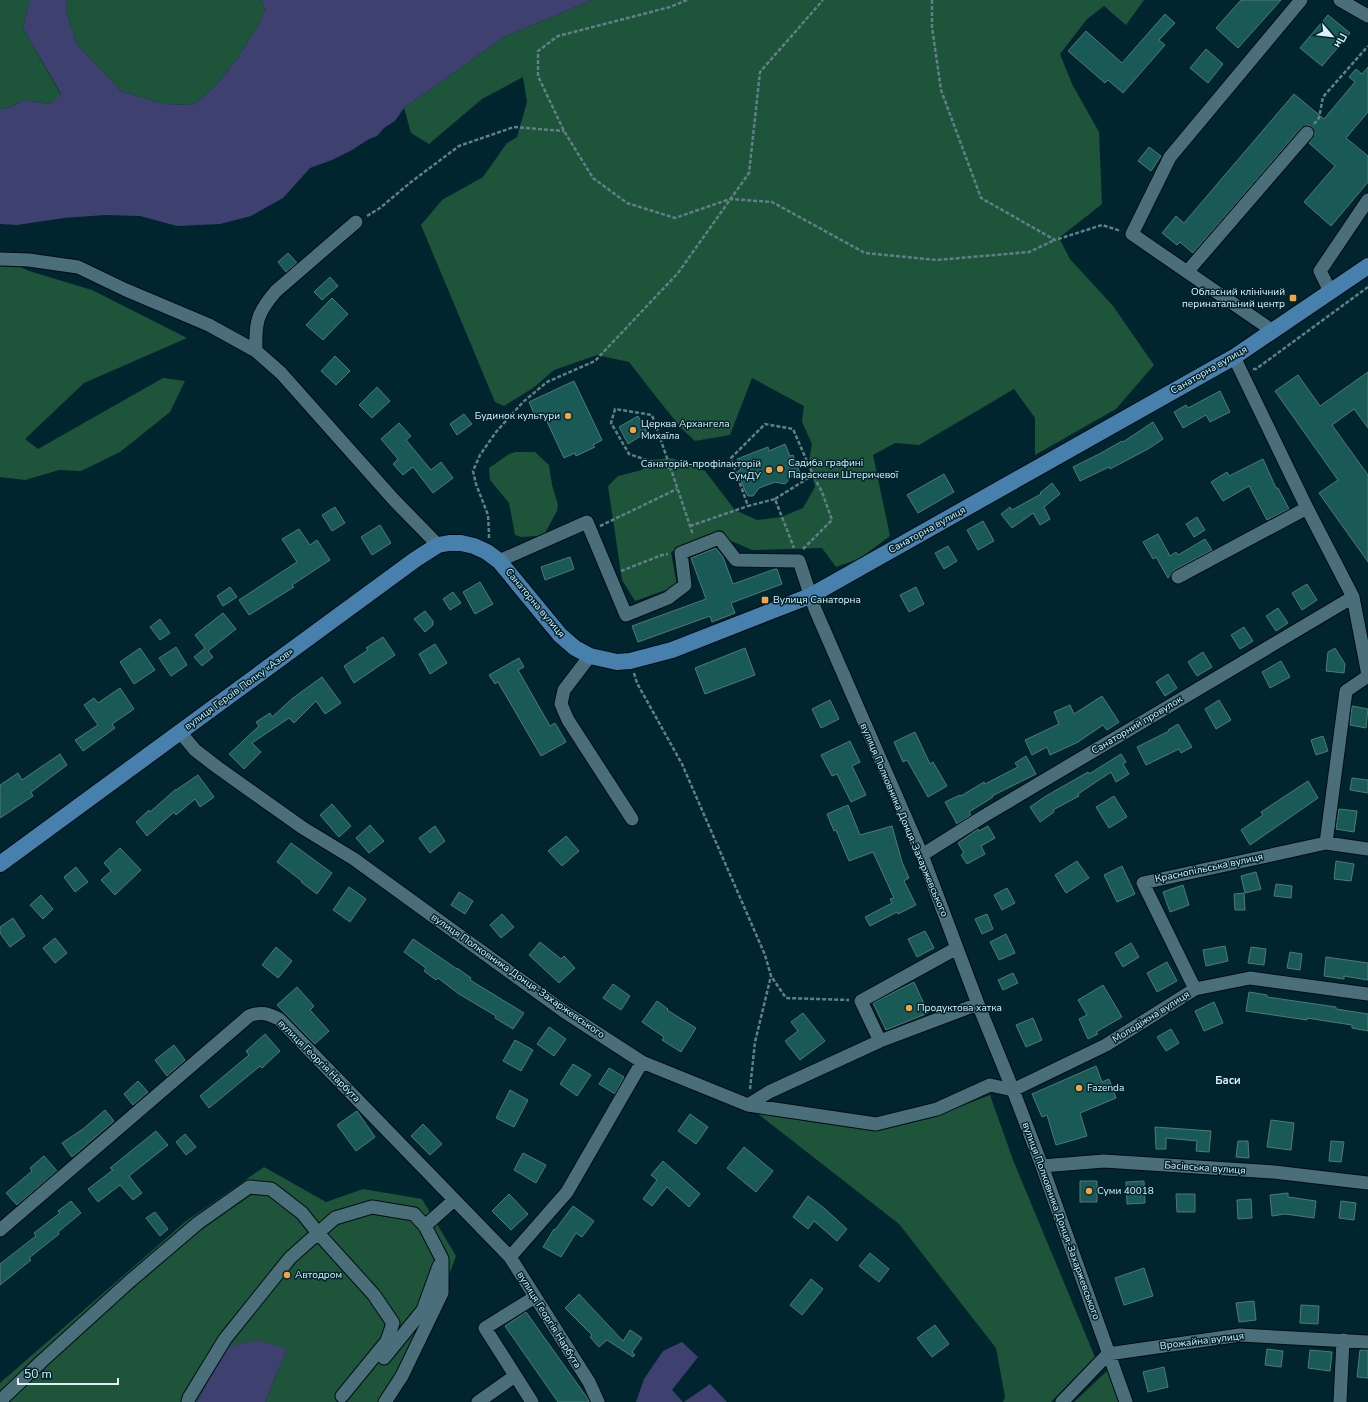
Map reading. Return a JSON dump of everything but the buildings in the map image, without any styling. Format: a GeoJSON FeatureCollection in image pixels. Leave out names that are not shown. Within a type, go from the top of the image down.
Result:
{"type":"FeatureCollection","features":[{"type":"Feature","properties":{"kind":"main road","name":"Санаторна вулиця"},"geometry":{"type":"LineString","coordinates":[[493,556],[560,635],[575,648],[590,656],[617,662],[630,661],[672,650],[810,596],[1236,363],[1273,331],[1368,266]]}},
{"type":"Feature","properties":{"kind":"main road","name":"вулиця Героїв Полку «Азов»"},"geometry":{"type":"LineString","coordinates":[[0,864],[416,559],[438,545],[461,543],[474,546],[493,556]]}},
{"type":"Feature","properties":{"kind":"street"},"geometry":{"type":"LineString","coordinates":[[1273,331],[1132,234],[1170,157],[1301,0]]}},
{"type":"Feature","properties":{"kind":"street"},"geometry":{"type":"LineString","coordinates":[[1340,0],[1368,16]]}},
{"type":"Feature","properties":{"kind":"street"},"geometry":{"type":"LineString","coordinates":[[1186,272],[1306,133]]}},
{"type":"Feature","properties":{"kind":"street"},"geometry":{"type":"LineString","coordinates":[[1330,291],[1320,271],[1368,200]]}},
{"type":"Feature","properties":{"kind":"street"},"geometry":{"type":"LineString","coordinates":[[256,350],[255,330],[259,313],[267,301],[276,291],[356,222]]}},
{"type":"Feature","properties":{"kind":"street"},"geometry":{"type":"LineString","coordinates":[[0,259],[29,260],[78,267],[126,290],[209,325],[256,350],[281,373],[394,500],[438,545]]}},
{"type":"Feature","properties":{"kind":"street"},"geometry":{"type":"LineString","coordinates":[[1236,363],[1307,508],[1353,597],[1368,676],[1346,691],[1326,843]]}},
{"type":"Feature","properties":{"kind":"street"},"geometry":{"type":"LineString","coordinates":[[1178,577],[1307,508]]}},
{"type":"Feature","properties":{"kind":"street"},"geometry":{"type":"LineString","coordinates":[[493,556],[587,522],[626,615],[668,598],[685,585],[681,553],[719,538],[736,560],[798,558]]}},
{"type":"Feature","properties":{"kind":"street","name":"вулиця Полковника Донця-Захаржевського"},"geometry":{"type":"LineString","coordinates":[[798,558],[810,596],[922,855],[978,1004],[1042,1166],[1126,1402]]}},
{"type":"Feature","properties":{"kind":"street","name":"Санаторний провулок"},"geometry":{"type":"LineString","coordinates":[[922,855],[991,812],[1353,597]]}},
{"type":"Feature","properties":{"kind":"street"},"geometry":{"type":"LineString","coordinates":[[590,656],[564,690],[561,704],[568,720],[632,819]]}},
{"type":"Feature","properties":{"kind":"street","name":"вулиця Полковника Донця-Захаржевського"},"geometry":{"type":"LineString","coordinates":[[180,732],[195,750],[216,767],[303,828],[354,859],[565,1012],[642,1062],[748,1105],[876,1124],[937,1109],[990,1086],[1013,1090]]}},
{"type":"Feature","properties":{"kind":"street","name":"Краснопільська вулиця"},"geometry":{"type":"LineString","coordinates":[[1195,989],[1143,883],[1326,843],[1368,849]]}},
{"type":"Feature","properties":{"kind":"street"},"geometry":{"type":"LineString","coordinates":[[880,1041],[861,1001],[957,948]]}},
{"type":"Feature","properties":{"kind":"street","name":"Молодіжна вулиця"},"geometry":{"type":"LineString","coordinates":[[1013,1090],[1106,1045],[1195,989],[1250,978],[1368,994]]}},
{"type":"Feature","properties":{"kind":"street"},"geometry":{"type":"LineString","coordinates":[[748,1105],[769,1092],[880,1041],[978,1004]]}},
{"type":"Feature","properties":{"kind":"street","name":"вулиця Георгія Нарбута"},"geometry":{"type":"LineString","coordinates":[[0,1230],[249,1016],[257,1013],[269,1014],[279,1019],[510,1257],[589,1382],[598,1402]]}},
{"type":"Feature","properties":{"kind":"street"},"geometry":{"type":"LineString","coordinates":[[510,1257],[567,1192],[642,1062]]}},
{"type":"Feature","properties":{"kind":"street","name":"Басівська вулиця"},"geometry":{"type":"LineString","coordinates":[[1042,1166],[1104,1162],[1274,1172],[1368,1183]]}},
{"type":"Feature","properties":{"kind":"street"},"geometry":{"type":"LineString","coordinates":[[0,1401],[130,1281],[198,1223],[249,1187],[272,1189],[302,1213],[374,1295],[393,1323],[387,1341],[339,1399]]}},
{"type":"Feature","properties":{"kind":"street"},"geometry":{"type":"LineString","coordinates":[[425,1226],[454,1200]]}},
{"type":"Feature","properties":{"kind":"street"},"geometry":{"type":"LineString","coordinates":[[188,1402],[225,1339],[290,1258],[335,1218],[372,1207],[414,1214],[425,1226],[442,1259],[442,1293],[402,1376],[385,1402]]}},
{"type":"Feature","properties":{"kind":"street"},"geometry":{"type":"LineString","coordinates":[[339,1399],[348,1389],[371,1374],[423,1310],[442,1259]]}},
{"type":"Feature","properties":{"kind":"street"},"geometry":{"type":"LineString","coordinates":[[532,1402],[484,1328],[535,1297]]}},
{"type":"Feature","properties":{"kind":"street","name":"Врожайна вулиця"},"geometry":{"type":"LineString","coordinates":[[1108,1354],[1240,1335],[1368,1342]]}},
{"type":"Feature","properties":{"kind":"street"},"geometry":{"type":"LineString","coordinates":[[1340,1402],[1343,1340]]}},
{"type":"Feature","properties":{"kind":"street"},"geometry":{"type":"LineString","coordinates":[[1062,1402],[1108,1354]]}},
{"type":"Feature","properties":{"kind":"street"},"geometry":{"type":"LineString","coordinates":[[478,1402],[515,1376]]}},
{"type":"Feature","properties":{"kind":"path"},"geometry":{"type":"LineString","coordinates":[[687,0],[670,7],[558,36],[538,51],[538,76],[564,131],[593,178],[628,203],[675,218],[730,199],[772,202],[865,253],[937,260],[1029,252],[1055,240],[1102,225],[1132,234]]}},
{"type":"Feature","properties":{"kind":"path"},"geometry":{"type":"LineString","coordinates":[[493,556],[488,515],[476,484],[473,471],[480,455],[496,432],[523,402],[547,382],[595,361],[678,273],[749,172],[760,72],[823,0]]}},
{"type":"Feature","properties":{"kind":"path"},"geometry":{"type":"LineString","coordinates":[[932,0],[932,27],[941,90],[981,198],[1055,240]]}},
{"type":"Feature","properties":{"kind":"path"},"geometry":{"type":"LineString","coordinates":[[1306,133],[1319,118],[1323,97],[1368,46]]}},
{"type":"Feature","properties":{"kind":"path"},"geometry":{"type":"LineString","coordinates":[[356,222],[380,208],[411,182],[459,146],[514,127],[564,131]]}},
{"type":"Feature","properties":{"kind":"path"},"geometry":{"type":"LineString","coordinates":[[1236,363],[1256,369],[1368,286]]}},
{"type":"Feature","properties":{"kind":"path"},"geometry":{"type":"LineString","coordinates":[[670,468],[629,454],[611,423],[615,409],[652,415],[697,547]]}},
{"type":"Feature","properties":{"kind":"path"},"geometry":{"type":"LineString","coordinates":[[748,506],[731,458],[765,424],[793,429],[822,492],[832,520],[798,558],[775,499]]}},
{"type":"Feature","properties":{"kind":"path"},"geometry":{"type":"LineString","coordinates":[[690,526],[748,506],[775,499],[813,475]]}},
{"type":"Feature","properties":{"kind":"path"},"geometry":{"type":"LineString","coordinates":[[591,530],[677,489]]}},
{"type":"Feature","properties":{"kind":"path"},"geometry":{"type":"LineString","coordinates":[[610,576],[662,555],[681,553]]}},
{"type":"Feature","properties":{"kind":"path"},"geometry":{"type":"LineString","coordinates":[[630,661],[638,683],[682,764],[765,955],[771,976],[786,998],[861,1001]]}},
{"type":"Feature","properties":{"kind":"path"},"geometry":{"type":"LineString","coordinates":[[748,1105],[755,1042],[771,976]]}},
{"type":"Feature","properties":{"kind":"green space"},"geometry":{"type":"Polygon","coordinates":[[[0,0],[31,0],[29,2],[23,28],[61,95],[50,104],[23,100],[9,108],[0,109],[0,0]]]}},
{"type":"Feature","properties":{"kind":"green space"},"geometry":{"type":"Polygon","coordinates":[[[67,0],[261,0],[265,9],[259,24],[237,59],[215,86],[193,105],[163,104],[121,91],[76,43],[66,10],[67,0]]]}},
{"type":"Feature","properties":{"kind":"green space"},"geometry":{"type":"Polygon","coordinates":[[[592,0],[1144,0],[1126,25],[1104,6],[1087,19],[1060,54],[1072,84],[1099,132],[1102,204],[1059,238],[1070,259],[1113,306],[1154,365],[1116,409],[1035,455],[1035,418],[1014,389],[919,445],[895,443],[873,455],[890,536],[859,559],[836,567],[822,548],[752,550],[720,536],[706,535],[671,552],[677,586],[635,601],[622,580],[608,486],[618,476],[642,470],[649,460],[672,458],[705,471],[735,510],[757,520],[781,517],[803,508],[815,487],[809,461],[812,444],[802,422],[804,406],[752,378],[730,435],[695,441],[682,429],[629,362],[597,355],[554,370],[533,388],[504,406],[495,402],[421,225],[442,200],[483,177],[507,143],[517,137],[527,102],[523,77],[482,99],[429,144],[411,133],[404,108],[504,37],[592,0]]]}},
{"type":"Feature","properties":{"kind":"green space"},"geometry":{"type":"Polygon","coordinates":[[[0,257],[29,271],[92,290],[187,338],[84,383],[25,439],[38,449],[163,378],[185,381],[170,412],[120,452],[81,471],[59,470],[25,480],[0,477],[0,257]]]}},
{"type":"Feature","properties":{"kind":"green space"},"geometry":{"type":"Polygon","coordinates":[[[516,452],[535,452],[549,465],[552,485],[558,505],[557,511],[545,533],[539,536],[521,537],[515,535],[509,503],[490,480],[489,468],[509,454],[516,452]]]}},
{"type":"Feature","properties":{"kind":"green space"},"geometry":{"type":"Polygon","coordinates":[[[990,1095],[1013,1160],[1095,1357],[1051,1402],[1003,1402],[1005,1397],[996,1348],[899,1224],[753,1110],[877,1129],[938,1115],[990,1095]]]}},
{"type":"Feature","properties":{"kind":"green space","name":"Автодром"},"geometry":{"type":"Polygon","coordinates":[[[264,1167],[326,1202],[363,1189],[422,1199],[456,1256],[436,1310],[379,1402],[265,1402],[287,1349],[226,1347],[197,1402],[0,1402],[0,1383],[186,1221],[264,1167]]]}},
{"type":"Feature","properties":{"kind":"green space"},"geometry":{"type":"Polygon","coordinates":[[[1108,1370],[1121,1402],[1074,1402],[1108,1370]]]}},
{"type":"Feature","properties":{"kind":"water"},"geometry":{"type":"Polygon","coordinates":[[[31,0],[67,0],[66,10],[76,43],[121,91],[163,104],[193,105],[215,86],[237,59],[259,24],[265,9],[261,0],[592,0],[504,37],[404,108],[395,121],[384,128],[377,136],[332,160],[310,168],[283,198],[251,216],[220,224],[177,226],[140,216],[105,215],[64,218],[17,225],[0,224],[0,109],[9,108],[23,100],[50,104],[61,94],[23,28],[29,2],[31,0]]]}},
{"type":"Feature","properties":{"kind":"water"},"geometry":{"type":"Polygon","coordinates":[[[257,1340],[287,1349],[265,1402],[197,1402],[226,1347],[257,1340]]]}},
{"type":"Feature","properties":{"kind":"water"},"geometry":{"type":"Polygon","coordinates":[[[682,1342],[698,1357],[672,1390],[683,1402],[636,1402],[644,1379],[663,1351],[682,1342]]]}},
{"type":"Feature","properties":{"kind":"water"},"geometry":{"type":"Polygon","coordinates":[[[710,1384],[727,1402],[684,1402],[710,1384]]]}},
{"type":"Feature","properties":{"kind":"place","name":"Обласний клінічний перинатальний центр"},"geometry":{"type":"Point","coordinates":[1293,298]}},
{"type":"Feature","properties":{"kind":"place","name":"Будинок культури"},"geometry":{"type":"Point","coordinates":[568,416]}},
{"type":"Feature","properties":{"kind":"place","name":"Церква Архангела Михаїла"},"geometry":{"type":"Point","coordinates":[633,430]}},
{"type":"Feature","properties":{"kind":"place","name":"Садиба графині Параскеви Штеричевої"},"geometry":{"type":"Point","coordinates":[780,469]}},
{"type":"Feature","properties":{"kind":"place","name":"Санаторій-профілакторій СумДУ"},"geometry":{"type":"Point","coordinates":[769,470]}},
{"type":"Feature","properties":{"kind":"place","name":"Вулиця Санаторна"},"geometry":{"type":"Point","coordinates":[765,600]}},
{"type":"Feature","properties":{"kind":"place","name":"Продуктова хатка"},"geometry":{"type":"Point","coordinates":[909,1008]}},
{"type":"Feature","properties":{"kind":"place","name":"Fazenda"},"geometry":{"type":"Point","coordinates":[1079,1088]}},
{"type":"Feature","properties":{"kind":"place","name":"Суми 40018"},"geometry":{"type":"Point","coordinates":[1089,1191]}},
{"type":"Feature","properties":{"kind":"place","name":"Автодром"},"geometry":{"type":"Point","coordinates":[287,1275]}},
{"type":"Feature","properties":{"kind":"district","name":"Баси"},"geometry":{"type":"Point","coordinates":[1228,1080]}}]}
